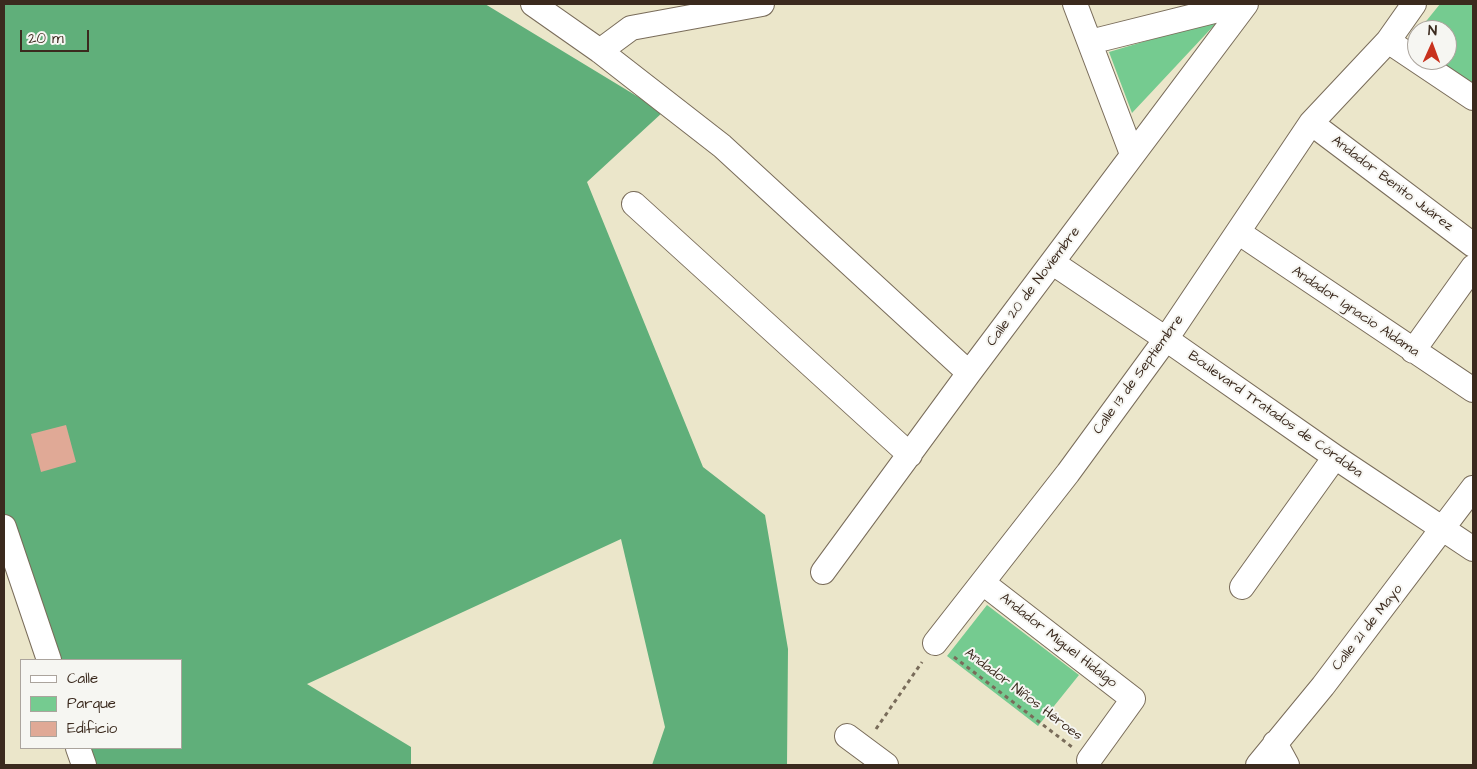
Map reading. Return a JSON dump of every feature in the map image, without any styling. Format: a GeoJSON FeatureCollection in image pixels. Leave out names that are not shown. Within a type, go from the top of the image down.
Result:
{"type":"FeatureCollection","features":[{"type":"Feature","properties":{"kind":"street"},"geometry":{"type":"LineString","coordinates":[[534,4],[600,51],[722,146],[968,373]]}},
{"type":"Feature","properties":{"kind":"street"},"geometry":{"type":"LineString","coordinates":[[600,51],[632,28],[762,4]]}},
{"type":"Feature","properties":{"kind":"street"},"geometry":{"type":"LineString","coordinates":[[1075,4],[1132,154]]}},
{"type":"Feature","properties":{"kind":"street"},"geometry":{"type":"LineString","coordinates":[[1090,42],[1242,4]]}},
{"type":"Feature","properties":{"kind":"street","name":"Calle 20 de Noviembre"},"geometry":{"type":"LineString","coordinates":[[823,572],[968,373],[1053,263],[1132,154],[1246,4]]}},
{"type":"Feature","properties":{"kind":"street","name":"Calle 13 de Septiembre"},"geometry":{"type":"LineString","coordinates":[[935,643],[983,583],[1166,339],[1312,124],[1388,41],[1414,4]]}},
{"type":"Feature","properties":{"kind":"street"},"geometry":{"type":"LineString","coordinates":[[1388,41],[1473,98]]}},
{"type":"Feature","properties":{"kind":"street","name":"Andador Benito Juárez"},"geometry":{"type":"LineString","coordinates":[[1312,124],[1473,245]]}},
{"type":"Feature","properties":{"kind":"street"},"geometry":{"type":"LineString","coordinates":[[634,204],[910,455]]}},
{"type":"Feature","properties":{"kind":"street","name":"Andador Ignacio Aldama"},"geometry":{"type":"LineString","coordinates":[[1238,232],[1473,390]]}},
{"type":"Feature","properties":{"kind":"street","name":"Boulevard Tratados de Córdoba"},"geometry":{"type":"LineString","coordinates":[[1053,263],[1166,339],[1334,457],[1473,549]]}},
{"type":"Feature","properties":{"kind":"street"},"geometry":{"type":"LineString","coordinates":[[1413,351],[1473,267]]}},
{"type":"Feature","properties":{"kind":"street"},"geometry":{"type":"LineString","coordinates":[[1242,587],[1334,457]]}},
{"type":"Feature","properties":{"kind":"street","name":"Calle 21 de Mayo"},"geometry":{"type":"LineString","coordinates":[[1258,765],[1323,686],[1444,529],[1473,488]]}},
{"type":"Feature","properties":{"kind":"street"},"geometry":{"type":"LineString","coordinates":[[4,526],[49,659]]}},
{"type":"Feature","properties":{"kind":"street","name":"Andador Miguel Hidalgo"},"geometry":{"type":"LineString","coordinates":[[983,583],[1133,699],[1089,760]]}},
{"type":"Feature","properties":{"kind":"street"},"geometry":{"type":"LineString","coordinates":[[855,742],[886,765]]}},
{"type":"Feature","properties":{"kind":"street"},"geometry":{"type":"LineString","coordinates":[[1275,743],[1287,765]]}},
{"type":"Feature","properties":{"kind":"street"},"geometry":{"type":"LineString","coordinates":[[78,749],[84,765]]}},
{"type":"Feature","properties":{"kind":"path"},"geometry":{"type":"LineString","coordinates":[[855,742],[935,643]]}},
{"type":"Feature","properties":{"kind":"path","name":"Andador Niños Héroes"},"geometry":{"type":"LineString","coordinates":[[935,643],[1089,760]]}},
{"type":"Feature","properties":{"kind":"green space"},"geometry":{"type":"Polygon","coordinates":[[[4,4],[485,4],[663,112],[587,182],[703,467],[765,515],[788,649],[787,765],[652,765],[665,727],[621,539],[307,684],[411,747],[411,765],[93,765],[87,749],[182,749],[182,659],[55,659],[4,517],[4,4]]]}},
{"type":"Feature","properties":{"kind":"green space"},"geometry":{"type":"Polygon","coordinates":[[[1440,4],[1473,4],[1473,88],[1447,70],[1457,70],[1457,20],[1427,20],[1440,4]]]}},
{"type":"Feature","properties":{"kind":"green space"},"geometry":{"type":"Polygon","coordinates":[[[1220,19],[1132,113],[1109,52],[1220,19]]]}},
{"type":"Feature","properties":{"kind":"green space"},"geometry":{"type":"Polygon","coordinates":[[[987,605],[1079,675],[1038,726],[947,656],[987,605]]]}},
{"type":"Feature","properties":{"kind":"building"},"geometry":{"type":"Polygon","coordinates":[[[66,425],[76,462],[41,472],[31,434],[66,425]]]}}]}
